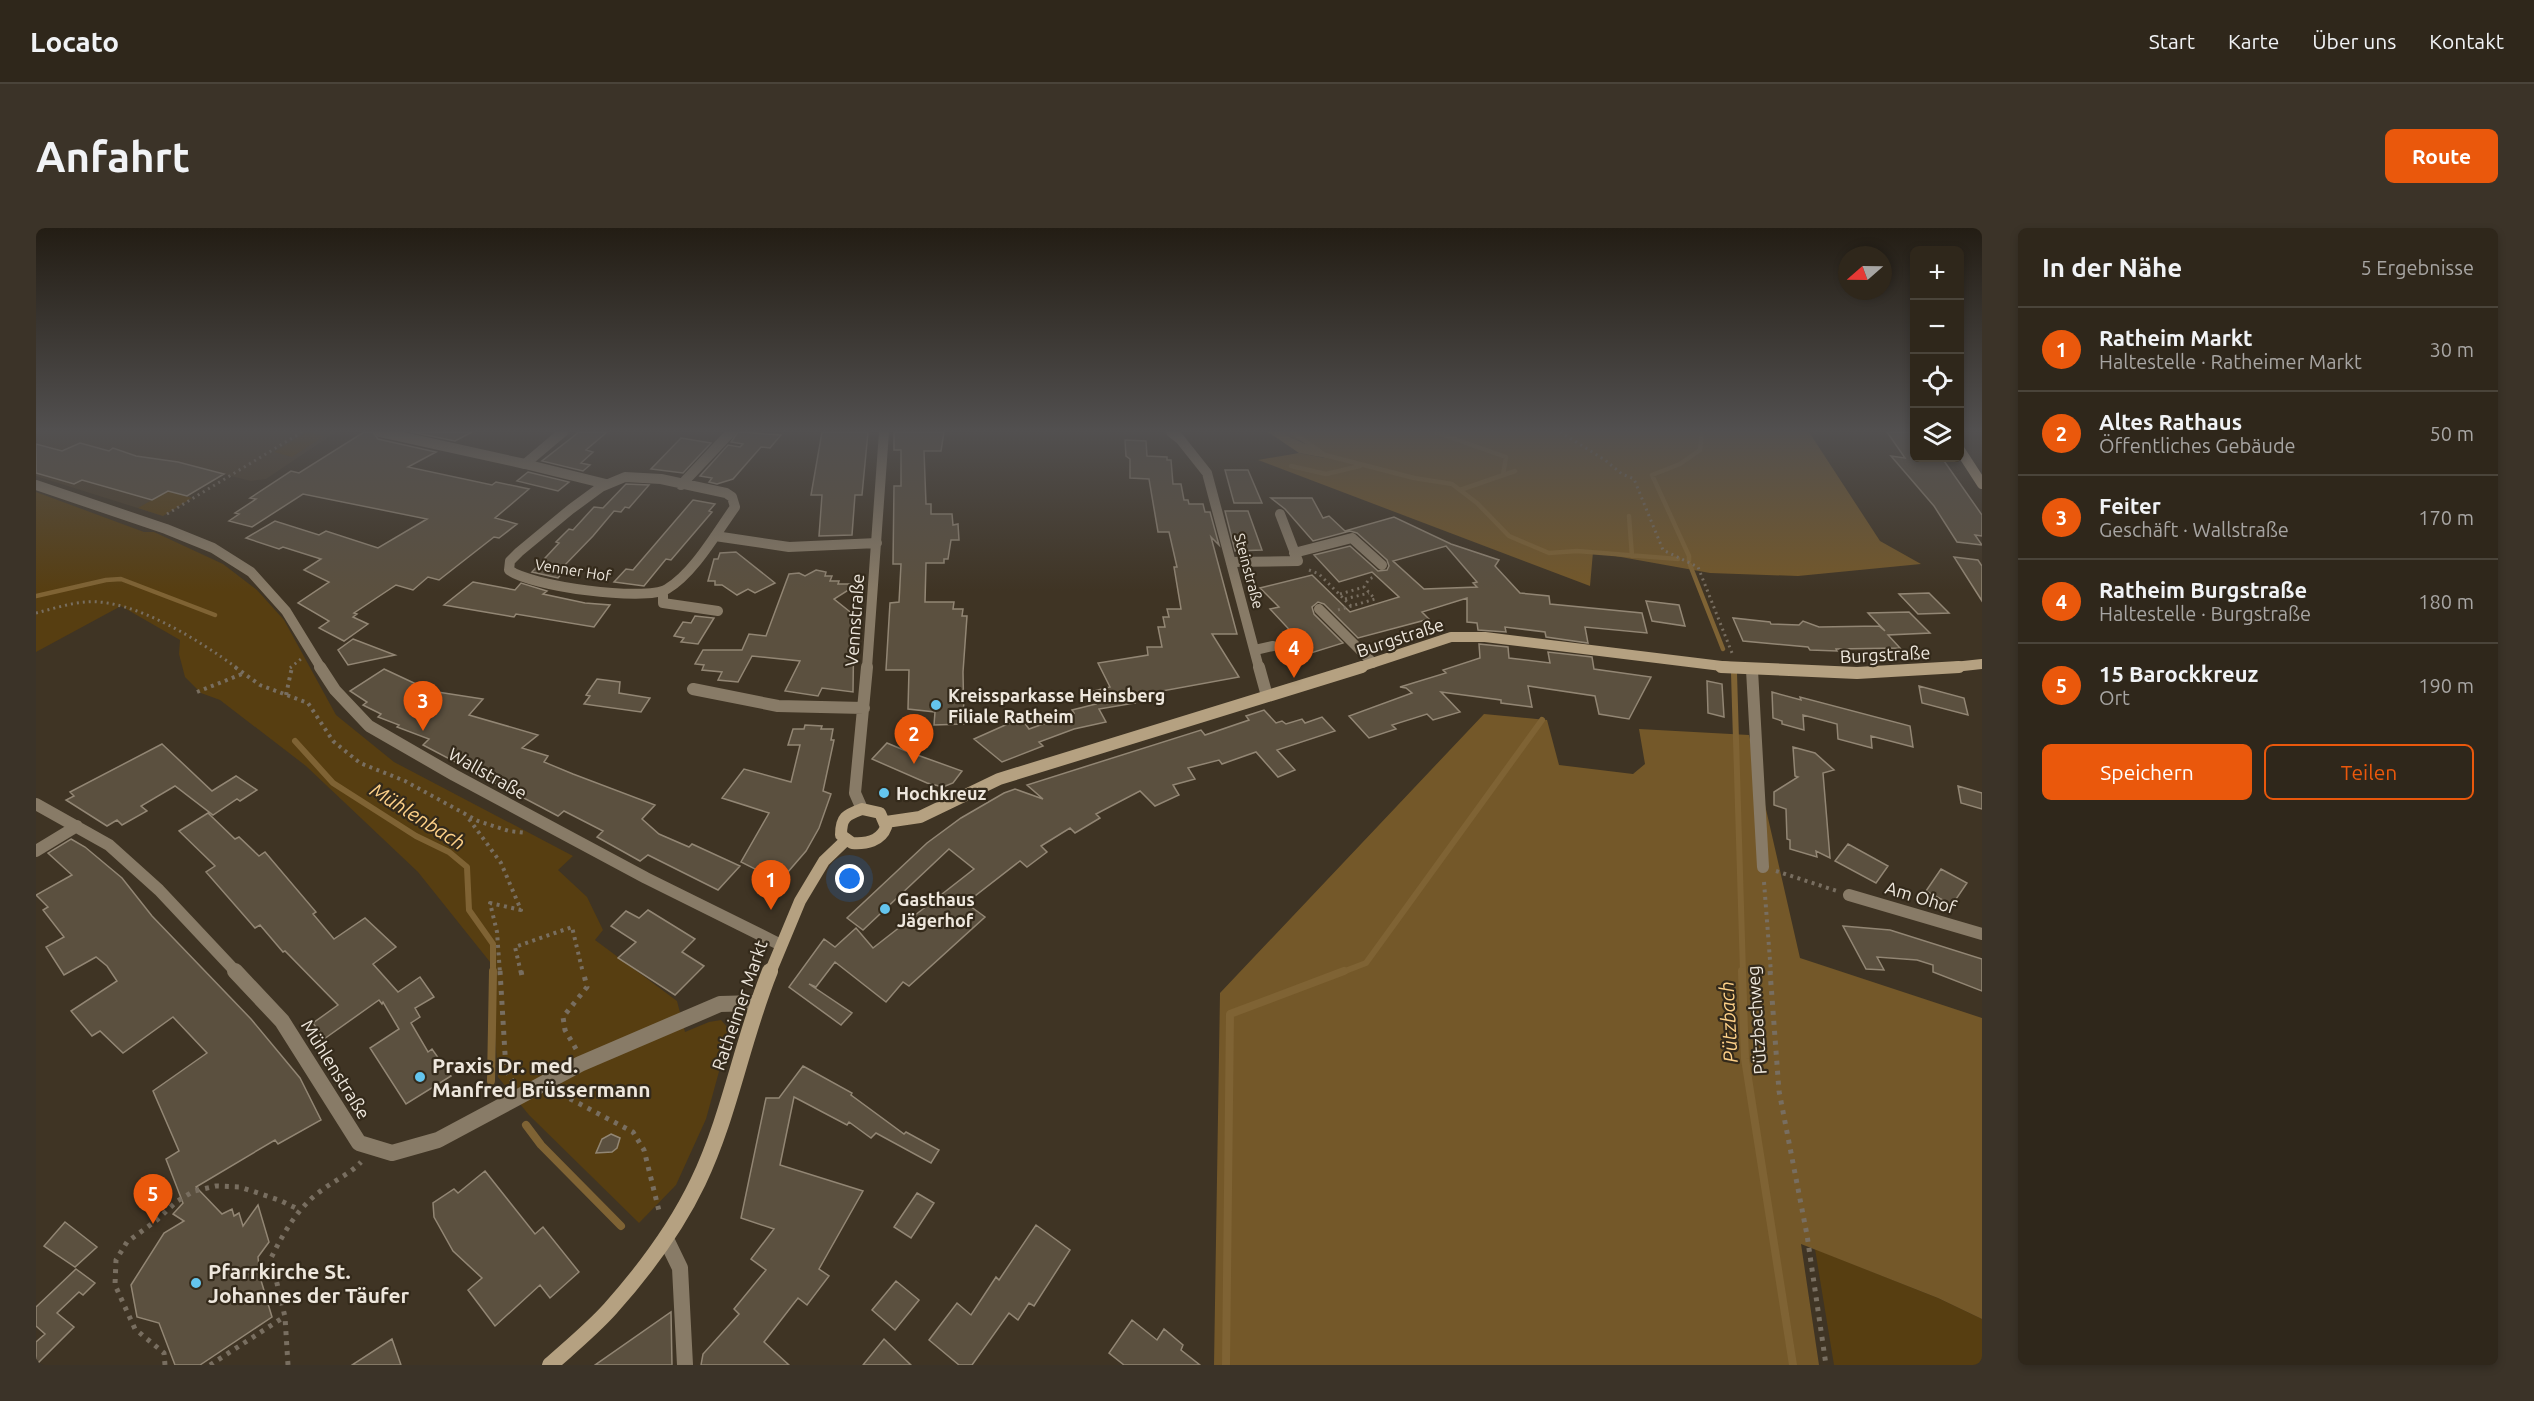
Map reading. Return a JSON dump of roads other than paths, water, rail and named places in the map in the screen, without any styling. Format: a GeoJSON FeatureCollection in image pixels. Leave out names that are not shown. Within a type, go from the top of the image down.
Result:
{"type":"FeatureCollection","features":[{"type":"Feature","properties":{"kind":"street","name":"Wallstraße"},"geometry":{"type":"LineString","coordinates":[[36,485],[151,524],[213,548],[251,572],[286,611],[335,690],[369,726],[454,776],[561,833],[781,945]]}},
{"type":"Feature","properties":{"kind":"street","name":"Venner Hof"},"geometry":{"type":"LineString","coordinates":[[605,485],[519,552],[510,561],[509,570],[518,577],[576,588],[645,596],[663,592],[673,585],[715,536],[735,507],[732,497],[726,493],[681,485]]}},
{"type":"Feature","properties":{"kind":"street","name":"Vennstraße"},"geometry":{"type":"LineString","coordinates":[[862,809],[855,793],[864,708],[881,485]]}},
{"type":"Feature","properties":{"kind":"street","name":"Steinstraße"},"geometry":{"type":"LineString","coordinates":[[1210,485],[1267,696]]}},
{"type":"Feature","properties":{"kind":"street"},"geometry":{"type":"LineString","coordinates":[[1280,514],[1292,557]]}},
{"type":"Feature","properties":{"kind":"street"},"geometry":{"type":"LineString","coordinates":[[715,536],[789,547],[877,543]]}},
{"type":"Feature","properties":{"kind":"street"},"geometry":{"type":"LineString","coordinates":[[1231,562],[1292,557],[1352,538],[1382,566]]}},
{"type":"Feature","properties":{"kind":"street"},"geometry":{"type":"LineString","coordinates":[[663,592],[663,603],[718,611]]}},
{"type":"Feature","properties":{"kind":"street"},"geometry":{"type":"LineString","coordinates":[[1320,609],[1374,663]]}},
{"type":"Feature","properties":{"kind":"street","name":"Burgstraße"},"geometry":{"type":"LineString","coordinates":[[886,822],[920,817],[999,779],[1374,663],[1450,637],[1467,636],[1752,670],[1807,674],[1982,664]]}},
{"type":"Feature","properties":{"kind":"street"},"geometry":{"type":"LineString","coordinates":[[1255,650],[1274,646]]}},
{"type":"Feature","properties":{"kind":"street"},"geometry":{"type":"LineString","coordinates":[[1752,670],[1763,867]]}},
{"type":"Feature","properties":{"kind":"street"},"geometry":{"type":"LineString","coordinates":[[693,689],[778,706],[864,708]]}},
{"type":"Feature","properties":{"kind":"street","name":"Mühlenstraße"},"geometry":{"type":"LineString","coordinates":[[36,804],[108,845],[159,890],[282,1021],[359,1143],[392,1153],[438,1140],[580,1064],[720,1004],[757,1003]]}},
{"type":"Feature","properties":{"kind":"street"},"geometry":{"type":"LineString","coordinates":[[862,809],[880,813],[886,822],[884,833],[874,842],[859,844],[846,840],[839,828],[846,815],[862,809]]}},
{"type":"Feature","properties":{"kind":"street"},"geometry":{"type":"LineString","coordinates":[[36,851],[77,826]]}},
{"type":"Feature","properties":{"kind":"street","name":"Ratheimer Markt"},"geometry":{"type":"LineString","coordinates":[[550,1365],[609,1310],[666,1239],[698,1182],[719,1129],[757,1003],[800,902],[824,861],[846,840]]}},
{"type":"Feature","properties":{"kind":"street","name":"Am Ohof"},"geometry":{"type":"LineString","coordinates":[[1849,895],[1982,934]]}},
{"type":"Feature","properties":{"kind":"street"},"geometry":{"type":"LineString","coordinates":[[666,1239],[680,1268],[685,1365]]}},
{"type":"Feature","properties":{"kind":"waterway"},"geometry":{"type":"LineString","coordinates":[[1453,485],[1477,503],[1509,536],[1549,553],[1577,551],[1632,555]]}},
{"type":"Feature","properties":{"kind":"waterway"},"geometry":{"type":"LineString","coordinates":[[1460,490],[1474,485]]}},
{"type":"Feature","properties":{"kind":"waterway"},"geometry":{"type":"LineString","coordinates":[[1657,485],[1689,556],[1689,561]]}},
{"type":"Feature","properties":{"kind":"waterway"},"geometry":{"type":"LineString","coordinates":[[1629,516],[1632,555]]}},
{"type":"Feature","properties":{"kind":"waterway"},"geometry":{"type":"LineString","coordinates":[[1632,555],[1678,559]]}},
{"type":"Feature","properties":{"kind":"waterway","name":"Pützbach"},"geometry":{"type":"LineString","coordinates":[[1690,565],[1723,649]]}},
{"type":"Feature","properties":{"kind":"waterway","name":"Mühlenbach"},"geometry":{"type":"LineString","coordinates":[[36,596],[106,580],[121,579],[215,615]]}},
{"type":"Feature","properties":{"kind":"waterway","name":"Pützbach"},"geometry":{"type":"LineString","coordinates":[[1734,673],[1743,973]]}},
{"type":"Feature","properties":{"kind":"waterway"},"geometry":{"type":"LineString","coordinates":[[1340,973],[1366,963],[1542,720]]}},
{"type":"Feature","properties":{"kind":"waterway","name":"Mühlenbach"},"geometry":{"type":"LineString","coordinates":[[295,741],[333,783],[416,836],[449,852],[467,867],[469,910],[493,944],[493,971]]}},
{"type":"Feature","properties":{"kind":"waterway","name":"Mühlenbach"},"geometry":{"type":"LineString","coordinates":[[491,1081],[493,971]]}},
{"type":"Feature","properties":{"kind":"waterway"},"geometry":{"type":"LineString","coordinates":[[1226,1365],[1230,1014],[1344,971]]}},
{"type":"Feature","properties":{"kind":"waterway","name":"Pützbach"},"geometry":{"type":"LineString","coordinates":[[1742,971],[1745,1059],[1793,1365]]}},
{"type":"Feature","properties":{"kind":"waterway","name":"Mühlenbach"},"geometry":{"type":"LineString","coordinates":[[526,1125],[541,1145],[621,1226]]}},
{"type":"Feature","properties":{"kind":"place","name":"Ratheim Burgstraße"},"geometry":{"type":"Point","coordinates":[1294,678]}},
{"type":"Feature","properties":{"kind":"place","name":"Kreissparkasse Heinsberg Filiale Ratheim"},"geometry":{"type":"Point","coordinates":[936,705]}},
{"type":"Feature","properties":{"kind":"place","name":"Feiter"},"geometry":{"type":"Point","coordinates":[423,731]}},
{"type":"Feature","properties":{"kind":"place","name":"Altes Rathaus"},"geometry":{"type":"Point","coordinates":[914,764]}},
{"type":"Feature","properties":{"kind":"place","name":"Hochkreuz"},"geometry":{"type":"Point","coordinates":[884,793]}},
{"type":"Feature","properties":{"kind":"place","name":"Gasthaus Jägerhof"},"geometry":{"type":"Point","coordinates":[885,909]}},
{"type":"Feature","properties":{"kind":"place","name":"Ratheim Markt"},"geometry":{"type":"Point","coordinates":[771,910]}},
{"type":"Feature","properties":{"kind":"place","name":"Praxis Dr. med. Manfred Brüssermann"},"geometry":{"type":"Point","coordinates":[420,1077]}},
{"type":"Feature","properties":{"kind":"place","name":"15 Barockkreuz"},"geometry":{"type":"Point","coordinates":[153,1224]}},
{"type":"Feature","properties":{"kind":"place","name":"Pfarrkirche St. Johannes der Täufer"},"geometry":{"type":"Point","coordinates":[196,1283]}}]}
